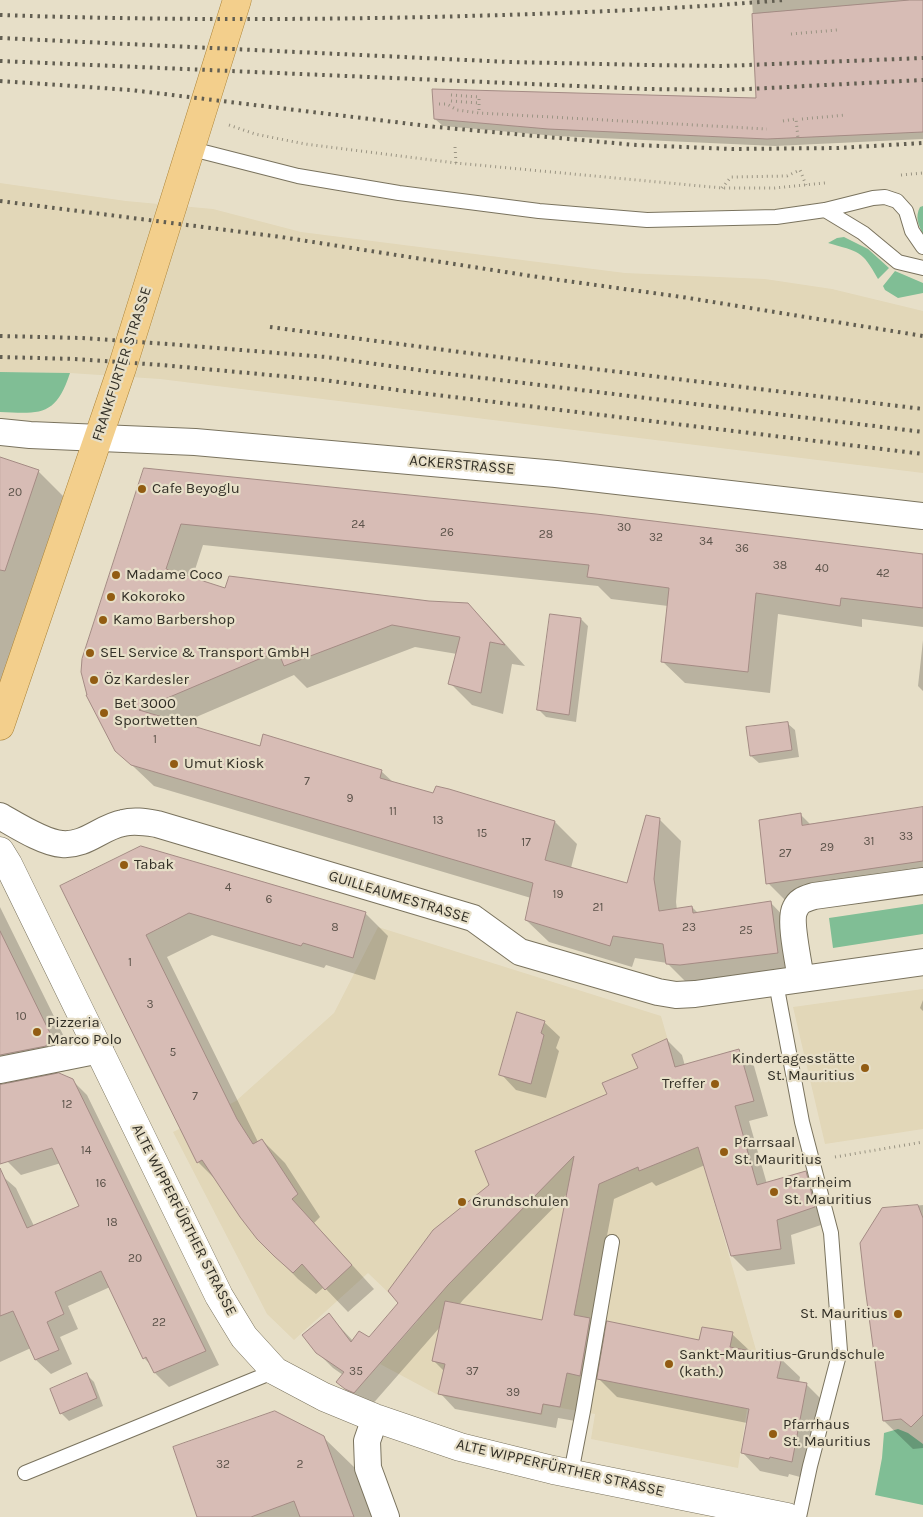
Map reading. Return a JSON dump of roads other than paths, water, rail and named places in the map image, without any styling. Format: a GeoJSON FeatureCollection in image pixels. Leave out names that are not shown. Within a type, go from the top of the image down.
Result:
{"type":"FeatureCollection","features":[{"type":"Feature","properties":{"kind":"main road","name":"FRANKFURTER STRASSE"},"geometry":{"type":"LineString","coordinates":[[0,726],[99,437],[192,149],[237,0]]}},
{"type":"Feature","properties":{"kind":"street","name":"ACKERSTRASSE"},"geometry":{"type":"LineString","coordinates":[[0,432],[195,442],[556,474],[923,516]]}},
{"type":"Feature","properties":{"kind":"street","name":"GUILLEAUMESTRASSE"},"geometry":{"type":"LineString","coordinates":[[0,816],[31,834],[61,845],[80,843],[122,823],[140,821],[157,824],[209,841],[474,918],[520,952],[658,992],[676,995],[695,994],[923,962]]}},
{"type":"Feature","properties":{"kind":"street","name":"ALTE WIPPERFÜRTHER STRASSE"},"geometry":{"type":"LineString","coordinates":[[0,851],[100,1050],[219,1296],[244,1337],[275,1371],[324,1397],[375,1418],[460,1447],[571,1474],[787,1517]]}},
{"type":"Feature","properties":{"kind":"street"},"geometry":{"type":"LineString","coordinates":[[788,981],[794,910],[801,900],[814,896],[923,880]]}},
{"type":"Feature","properties":{"kind":"street"},"geometry":{"type":"LineString","coordinates":[[0,1070],[100,1050]]}},
{"type":"Feature","properties":{"kind":"street"},"geometry":{"type":"LineString","coordinates":[[375,1418],[367,1441],[368,1468],[386,1517]]}},
{"type":"Feature","properties":{"kind":"lane"},"geometry":{"type":"LineString","coordinates":[[192,149],[298,176],[399,193],[539,211],[647,220],[776,217],[825,210],[873,198],[885,197],[898,201],[906,211],[912,231],[923,247]]}},
{"type":"Feature","properties":{"kind":"lane"},"geometry":{"type":"LineString","coordinates":[[825,210],[863,233],[898,262],[923,268]]}},
{"type":"Feature","properties":{"kind":"lane"},"geometry":{"type":"LineString","coordinates":[[788,981],[802,1122],[831,1233],[840,1351],[810,1466],[799,1517]]}},
{"type":"Feature","properties":{"kind":"lane"},"geometry":{"type":"LineString","coordinates":[[571,1474],[612,1242]]}},
{"type":"Feature","properties":{"kind":"lane"},"geometry":{"type":"LineString","coordinates":[[25,1473],[275,1371]]}},
{"type":"Feature","properties":{"kind":"railway"},"geometry":{"type":"LineString","coordinates":[[0,15],[215,19],[430,17],[607,11],[784,0]]}},
{"type":"Feature","properties":{"kind":"railway"},"geometry":{"type":"LineString","coordinates":[[0,38],[509,62],[723,66],[923,58]]}},
{"type":"Feature","properties":{"kind":"railway"},"geometry":{"type":"LineString","coordinates":[[0,61],[647,89],[729,90],[923,80]]}},
{"type":"Feature","properties":{"kind":"railway"},"geometry":{"type":"LineString","coordinates":[[0,81],[131,90],[436,127],[636,145],[732,149],[838,148],[923,143]]}},
{"type":"Feature","properties":{"kind":"railway"},"geometry":{"type":"LineString","coordinates":[[0,201],[281,237],[531,276],[682,297],[923,336]]}},
{"type":"Feature","properties":{"kind":"railway"},"geometry":{"type":"LineString","coordinates":[[270,327],[923,409]]}},
{"type":"Feature","properties":{"kind":"railway"},"geometry":{"type":"LineString","coordinates":[[0,336],[82,338],[326,357],[923,432]]}},
{"type":"Feature","properties":{"kind":"railway"},"geometry":{"type":"LineString","coordinates":[[0,357],[75,359],[162,365],[324,380],[923,454]]}},
{"type":"Feature","properties":{"kind":"place","name":"Cafe Beyoglu"},"geometry":{"type":"Point","coordinates":[142,489]}},
{"type":"Feature","properties":{"kind":"place","name":"Madame Coco"},"geometry":{"type":"Point","coordinates":[116,575]}},
{"type":"Feature","properties":{"kind":"place","name":"Kokoroko"},"geometry":{"type":"Point","coordinates":[111,597]}},
{"type":"Feature","properties":{"kind":"place","name":"Kamo Barbershop"},"geometry":{"type":"Point","coordinates":[103,620]}},
{"type":"Feature","properties":{"kind":"place","name":"SEL Service & Transport GmbH"},"geometry":{"type":"Point","coordinates":[90,653]}},
{"type":"Feature","properties":{"kind":"place","name":"Öz Kardesler"},"geometry":{"type":"Point","coordinates":[94,680]}},
{"type":"Feature","properties":{"kind":"place","name":"Bet 3000 Sportwetten"},"geometry":{"type":"Point","coordinates":[104,713]}},
{"type":"Feature","properties":{"kind":"place","name":"Umut Kiosk"},"geometry":{"type":"Point","coordinates":[174,764]}},
{"type":"Feature","properties":{"kind":"place","name":"Tabak"},"geometry":{"type":"Point","coordinates":[124,865]}},
{"type":"Feature","properties":{"kind":"place","name":"Pizzeria Marco Polo"},"geometry":{"type":"Point","coordinates":[37,1032]}},
{"type":"Feature","properties":{"kind":"place","name":"Kindertagesstätte St. Mauritius"},"geometry":{"type":"Point","coordinates":[865,1068]}},
{"type":"Feature","properties":{"kind":"place","name":"Treffer"},"geometry":{"type":"Point","coordinates":[715,1084]}},
{"type":"Feature","properties":{"kind":"place","name":"Pfarrsaal St. Mauritius"},"geometry":{"type":"Point","coordinates":[724,1152]}},
{"type":"Feature","properties":{"kind":"place","name":"Pfarrheim St. Mauritius"},"geometry":{"type":"Point","coordinates":[774,1192]}},
{"type":"Feature","properties":{"kind":"place","name":"Grundschulen"},"geometry":{"type":"Point","coordinates":[462,1202]}},
{"type":"Feature","properties":{"kind":"place","name":"St. Mauritius"},"geometry":{"type":"Point","coordinates":[898,1314]}},
{"type":"Feature","properties":{"kind":"place","name":"Sankt-Mauritius-Grundschule (kath.)"},"geometry":{"type":"Point","coordinates":[669,1364]}},
{"type":"Feature","properties":{"kind":"place","name":"Pfarrhaus St. Mauritius"},"geometry":{"type":"Point","coordinates":[773,1434]}}]}
